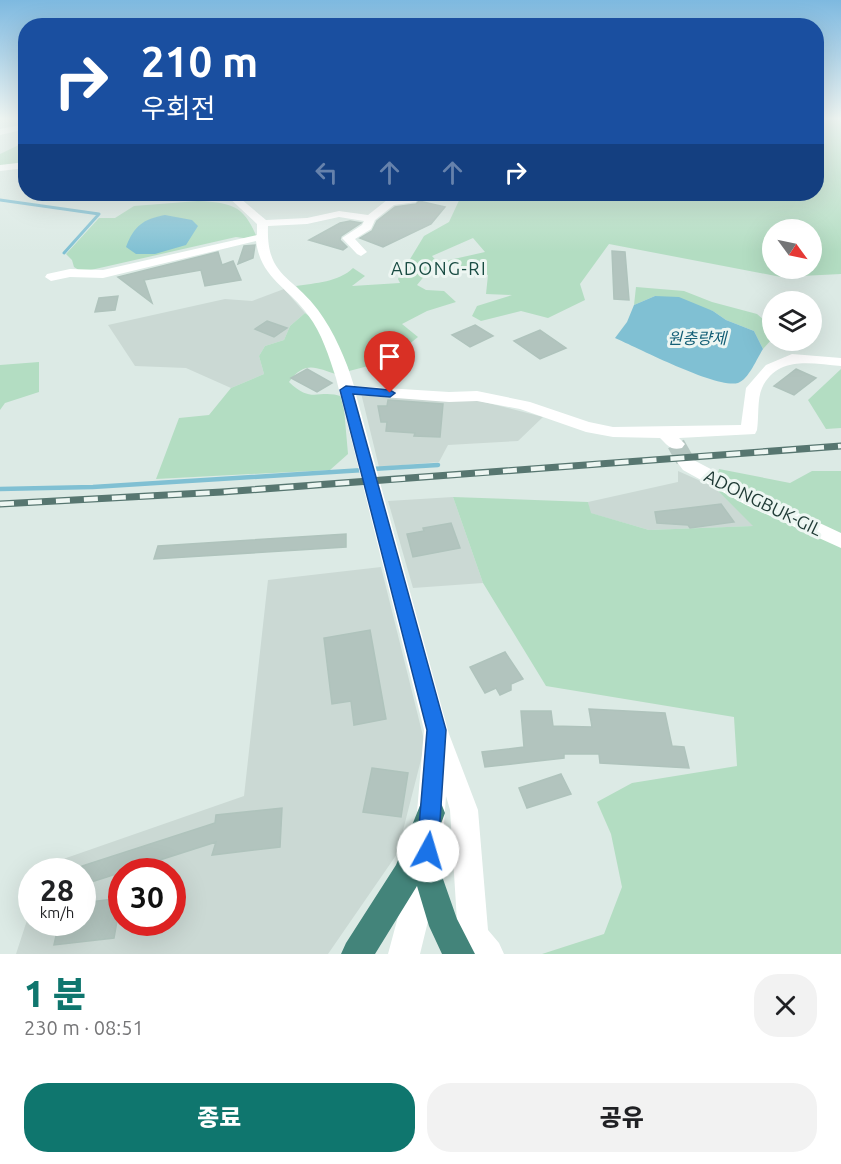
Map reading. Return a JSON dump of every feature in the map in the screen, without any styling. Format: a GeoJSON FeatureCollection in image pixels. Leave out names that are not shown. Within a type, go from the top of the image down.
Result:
{"type":"FeatureCollection","features":[{"type":"Feature","properties":{"kind":"highway"},"geometry":{"type":"LineString","coordinates":[[357,954],[407,875],[431,813]]}},
{"type":"Feature","properties":{"kind":"highway"},"geometry":{"type":"LineString","coordinates":[[426,869],[444,926],[459,954]]}},
{"type":"Feature","properties":{"kind":"street"},"geometry":{"type":"LineString","coordinates":[[0,168],[18,166]]}},
{"type":"Feature","properties":{"kind":"street"},"geometry":{"type":"LineString","coordinates":[[236,201],[262,230],[267,267],[311,309],[331,341],[437,730],[464,810],[473,937],[488,954]]}},
{"type":"Feature","properties":{"kind":"street"},"geometry":{"type":"LineString","coordinates":[[361,252],[348,238],[367,227],[370,219],[387,204],[406,201]]}},
{"type":"Feature","properties":{"kind":"street"},"geometry":{"type":"LineString","coordinates":[[51,277],[70,273],[103,274],[262,230],[339,214],[370,219]]}},
{"type":"Feature","properties":{"kind":"street"},"geometry":{"type":"LineString","coordinates":[[346,390],[477,396],[524,405],[595,428],[670,438],[749,430],[754,388],[771,368],[792,358],[841,362]]}},
{"type":"Feature","properties":{"kind":"street","name":"ADONGBUK-GIL"},"geometry":{"type":"LineString","coordinates":[[686,462],[689,466],[753,500],[841,541]]}},
{"type":"Feature","properties":{"kind":"street"},"geometry":{"type":"LineString","coordinates":[[404,954],[426,869],[437,730]]}},
{"type":"Feature","properties":{"kind":"shaded area"},"geometry":{"type":"Polygon","coordinates":[[[284,289],[305,313],[290,326],[284,340],[265,346],[259,356],[264,374],[231,388],[186,368],[135,366],[108,325],[225,299],[252,301],[284,289]]]}},
{"type":"Feature","properties":{"kind":"shaded area"},"geometry":{"type":"Polygon","coordinates":[[[361,393],[480,401],[543,417],[518,441],[448,445],[439,462],[379,467],[361,393]]]}},
{"type":"Feature","properties":{"kind":"shaded area"},"geometry":{"type":"Polygon","coordinates":[[[678,471],[714,487],[754,526],[649,530],[590,513],[588,502],[678,482],[678,471]]]}},
{"type":"Feature","properties":{"kind":"shaded area"},"geometry":{"type":"Polygon","coordinates":[[[453,497],[483,583],[413,588],[388,501],[453,497]]]}},
{"type":"Feature","properties":{"kind":"shaded area"},"geometry":{"type":"Polygon","coordinates":[[[381,567],[425,744],[397,854],[328,954],[16,954],[22,936],[96,936],[96,858],[66,858],[244,796],[268,580],[381,567]]]}},
{"type":"Feature","properties":{"kind":"green space"},"geometry":{"type":"Polygon","coordinates":[[[0,163],[18,163],[18,165],[0,166],[0,163]]]}},
{"type":"Feature","properties":{"kind":"green space"},"geometry":{"type":"Polygon","coordinates":[[[824,163],[841,163],[841,274],[822,275],[822,219],[762,219],[762,273],[609,244],[580,284],[585,300],[548,318],[521,311],[481,321],[472,316],[477,306],[512,295],[486,294],[488,275],[445,261],[485,252],[473,238],[432,256],[443,268],[426,274],[417,285],[426,290],[444,291],[456,302],[427,311],[402,324],[418,337],[388,361],[349,371],[327,326],[296,286],[334,279],[353,268],[365,276],[352,286],[400,283],[398,279],[424,236],[449,222],[459,201],[824,201],[824,163]]]}},
{"type":"Feature","properties":{"kind":"green space"},"geometry":{"type":"Polygon","coordinates":[[[198,201],[220,203],[236,208],[248,219],[258,240],[236,237],[82,272],[74,267],[72,260],[66,254],[99,218],[115,218],[134,206],[198,201]]]}},
{"type":"Feature","properties":{"kind":"green space"},"geometry":{"type":"Polygon","coordinates":[[[636,287],[684,291],[712,302],[757,314],[762,318],[762,347],[754,331],[726,320],[713,311],[655,296],[634,305],[636,287]]]}},
{"type":"Feature","properties":{"kind":"green space"},"geometry":{"type":"Polygon","coordinates":[[[305,313],[314,320],[338,375],[317,368],[306,368],[289,382],[304,393],[343,397],[348,454],[330,470],[156,479],[179,418],[209,415],[231,388],[264,374],[259,356],[265,346],[284,340],[290,326],[305,313]]]}},
{"type":"Feature","properties":{"kind":"green space"},"geometry":{"type":"Polygon","coordinates":[[[39,362],[39,392],[5,403],[0,410],[0,365],[39,362]]]}},
{"type":"Feature","properties":{"kind":"green space"},"geometry":{"type":"Polygon","coordinates":[[[841,369],[841,428],[826,429],[808,400],[841,369]]]}},
{"type":"Feature","properties":{"kind":"green space"},"geometry":{"type":"Polygon","coordinates":[[[719,469],[790,483],[812,471],[841,471],[841,954],[542,954],[604,934],[622,887],[611,834],[597,802],[632,783],[737,766],[734,717],[546,686],[483,583],[453,497],[588,502],[591,513],[649,530],[753,526],[714,487],[719,469]]]}},
{"type":"Feature","properties":{"kind":"water"},"geometry":{"type":"Polygon","coordinates":[[[165,215],[192,220],[198,226],[186,245],[155,254],[136,254],[126,247],[132,234],[140,225],[145,221],[165,215]]]}},
{"type":"Feature","properties":{"kind":"water","name":"원충량제"},"geometry":{"type":"Polygon","coordinates":[[[655,296],[679,297],[754,331],[762,351],[746,377],[738,383],[713,380],[696,374],[615,338],[627,322],[634,305],[655,296]]]}},
{"type":"Feature","properties":{"kind":"building"},"geometry":{"type":"Polygon","coordinates":[[[419,201],[445,207],[431,224],[383,247],[360,238],[372,231],[377,221],[395,207],[416,204],[419,201]]]}},
{"type":"Feature","properties":{"kind":"building"},"geometry":{"type":"Polygon","coordinates":[[[350,221],[361,223],[341,236],[340,240],[347,247],[343,250],[309,240],[340,223],[350,221]]]}},
{"type":"Feature","properties":{"kind":"building"},"geometry":{"type":"Polygon","coordinates":[[[255,245],[253,258],[238,264],[244,246],[255,245]]]}},
{"type":"Feature","properties":{"kind":"building"},"geometry":{"type":"Polygon","coordinates":[[[612,251],[625,252],[629,300],[614,299],[612,251]]]}},
{"type":"Feature","properties":{"kind":"building"},"geometry":{"type":"Polygon","coordinates":[[[218,252],[222,265],[233,261],[241,280],[205,286],[201,270],[144,280],[152,303],[118,277],[218,252]]]}},
{"type":"Feature","properties":{"kind":"building"},"geometry":{"type":"Polygon","coordinates":[[[118,296],[115,310],[95,312],[99,298],[118,296]]]}},
{"type":"Feature","properties":{"kind":"building"},"geometry":{"type":"Polygon","coordinates":[[[267,321],[287,328],[274,337],[255,329],[267,321]]]}},
{"type":"Feature","properties":{"kind":"building"},"geometry":{"type":"Polygon","coordinates":[[[475,325],[493,336],[470,347],[452,335],[475,325]]]}},
{"type":"Feature","properties":{"kind":"building"},"geometry":{"type":"Polygon","coordinates":[[[540,330],[566,348],[540,359],[514,341],[540,330]]]}},
{"type":"Feature","properties":{"kind":"building"},"geometry":{"type":"Polygon","coordinates":[[[307,369],[332,383],[317,392],[291,378],[307,369]]]}},
{"type":"Feature","properties":{"kind":"building"},"geometry":{"type":"Polygon","coordinates":[[[796,369],[816,378],[794,395],[774,386],[796,369]]]}},
{"type":"Feature","properties":{"kind":"building"},"geometry":{"type":"Polygon","coordinates":[[[388,400],[443,404],[440,437],[414,436],[415,433],[386,431],[387,422],[381,422],[378,406],[387,406],[388,400]]]}},
{"type":"Feature","properties":{"kind":"building"},"geometry":{"type":"Polygon","coordinates":[[[721,504],[734,522],[690,528],[688,525],[657,523],[655,512],[721,504]]]}},
{"type":"Feature","properties":{"kind":"building"},"geometry":{"type":"Polygon","coordinates":[[[451,523],[460,548],[413,557],[407,534],[424,531],[423,528],[451,523]]]}},
{"type":"Feature","properties":{"kind":"building"},"geometry":{"type":"Polygon","coordinates":[[[346,534],[346,547],[154,559],[158,546],[346,534]]]}},
{"type":"Feature","properties":{"kind":"building"},"geometry":{"type":"Polygon","coordinates":[[[370,630],[386,719],[354,725],[351,701],[332,704],[324,638],[370,630]]]}},
{"type":"Feature","properties":{"kind":"building"},"geometry":{"type":"Polygon","coordinates":[[[505,652],[523,679],[511,684],[511,690],[500,695],[496,688],[485,693],[470,667],[505,652]]]}},
{"type":"Feature","properties":{"kind":"building"},"geometry":{"type":"Polygon","coordinates":[[[589,709],[665,713],[672,746],[684,747],[689,768],[600,763],[599,754],[564,754],[564,758],[485,767],[482,752],[524,747],[521,711],[551,711],[553,726],[592,727],[589,709]]]}},
{"type":"Feature","properties":{"kind":"building"},"geometry":{"type":"Polygon","coordinates":[[[372,768],[408,773],[401,817],[363,812],[372,768]]]}},
{"type":"Feature","properties":{"kind":"building"},"geometry":{"type":"Polygon","coordinates":[[[561,774],[571,794],[527,808],[519,788],[561,774]]]}},
{"type":"Feature","properties":{"kind":"building"},"geometry":{"type":"Polygon","coordinates":[[[282,808],[280,847],[212,855],[216,842],[166,858],[108,858],[108,877],[96,881],[96,861],[215,823],[216,815],[282,808]]]}},
{"type":"Feature","properties":{"kind":"building"},"geometry":{"type":"Polygon","coordinates":[[[108,900],[108,936],[114,936],[114,938],[54,945],[56,936],[96,936],[96,901],[108,900]]]}},
{"type":"Feature","properties":{"kind":"waterway"},"geometry":{"type":"LineString","coordinates":[[0,200],[99,214],[64,253]]}},
{"type":"Feature","properties":{"kind":"waterway"},"geometry":{"type":"LineString","coordinates":[[372,469],[438,465]]}},
{"type":"Feature","properties":{"kind":"waterway"},"geometry":{"type":"LineString","coordinates":[[0,489],[93,487],[364,470]]}},
{"type":"Feature","properties":{"kind":"tunnel"},"geometry":{"type":"LineString","coordinates":[[676,444],[686,462]]}},
{"type":"Feature","properties":{"kind":"railway"},"geometry":{"type":"LineString","coordinates":[[0,504],[222,492],[841,446]]}},
{"type":"Feature","properties":{"kind":"district","name":"ADONG-RI"},"geometry":{"type":"Point","coordinates":[439,269]}},
{"type":"Feature","properties":{"kind":"route"},"geometry":{"type":"LineString","coordinates":[[390,393],[346,390],[437,730],[436,769],[428,851]]}}]}
